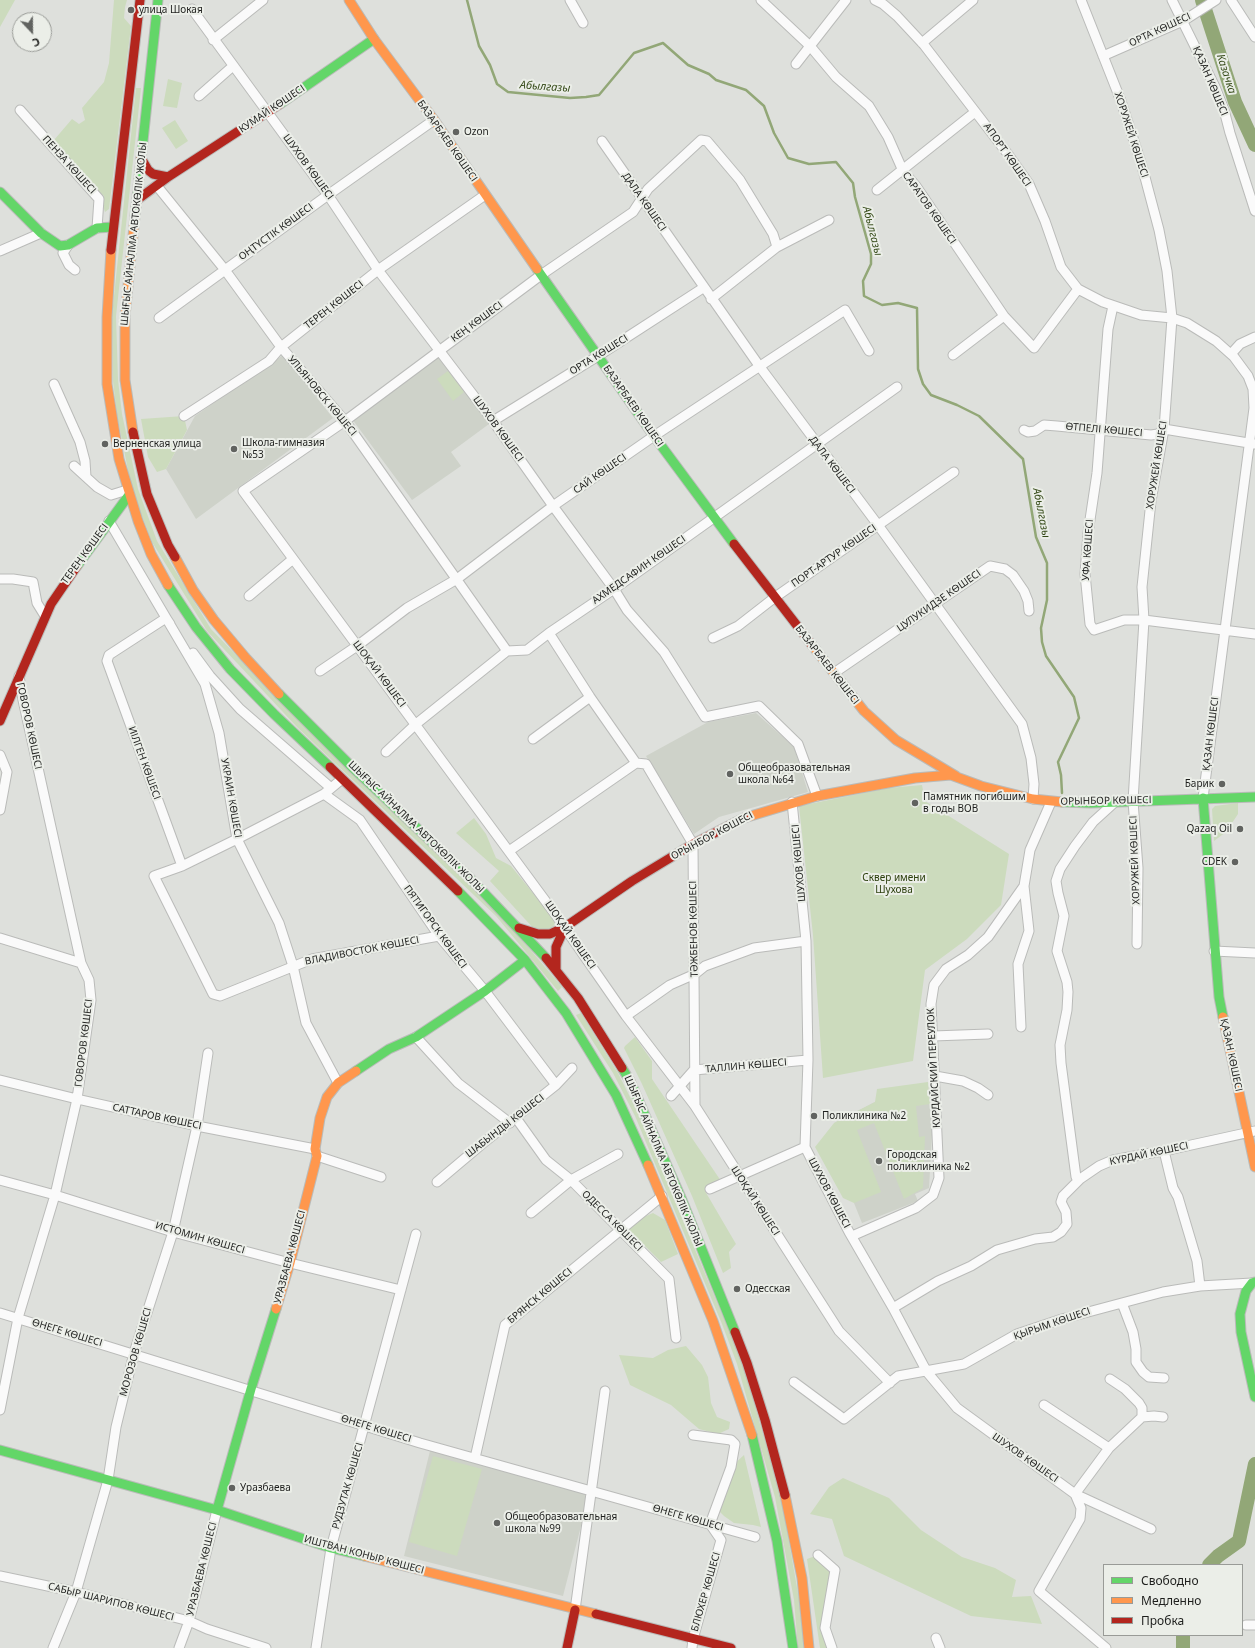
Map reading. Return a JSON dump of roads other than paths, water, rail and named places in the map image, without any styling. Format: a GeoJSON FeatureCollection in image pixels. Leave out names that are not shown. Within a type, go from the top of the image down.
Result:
{"type":"FeatureCollection","features":[{"type":"Feature","properties":{"kind":"main road","name":"ШЫҒЫС АЙНАЛМА АВТОКӨЛІК ЖОЛЫ"},"geometry":{"type":"LineString","coordinates":[[140,0],[113,227],[107,317],[107,384],[119,459],[128,492],[151,554],[172,592],[196,627],[230,668],[268,708],[448,881],[524,960],[566,1013],[616,1095],[662,1196],[713,1322],[750,1427],[777,1541],[793,1648]]}},
{"type":"Feature","properties":{"kind":"main road","name":"ШЫҒЫС АЙНАЛМА АВТОКӨЛІК ЖОЛЫ"},"geometry":{"type":"LineString","coordinates":[[158,0],[125,316],[125,380],[134,444],[147,494],[168,545],[193,590],[214,620],[245,657],[285,700],[353,768],[469,877],[520,928],[556,969],[578,998],[630,1081],[682,1200],[747,1363],[785,1493],[802,1578],[809,1648]]}},
{"type":"Feature","properties":{"kind":"main road","name":"БАЗАРБАЕВ КӨШЕСІ"},"geometry":{"type":"LineString","coordinates":[[349,0],[374,39],[434,120],[541,276],[654,436],[774,598],[864,711],[896,740],[956,776]]}},
{"type":"Feature","properties":{"kind":"main road","name":"КУМАЙ КӨШЕСІ"},"geometry":{"type":"LineString","coordinates":[[137,200],[168,177],[268,112],[374,39]]}},
{"type":"Feature","properties":{"kind":"main road"},"geometry":{"type":"LineString","coordinates":[[141,158],[148,170],[153,174],[168,177]]}},
{"type":"Feature","properties":{"kind":"main road"},"geometry":{"type":"LineString","coordinates":[[0,192],[41,233],[60,246],[68,245],[97,228],[113,227]]}},
{"type":"Feature","properties":{"kind":"main road","name":"ТЕРЕҢ КӨШЕСІ"},"geometry":{"type":"LineString","coordinates":[[0,721],[44,616],[58,592],[128,492]]}},
{"type":"Feature","properties":{"kind":"main road","name":"ОРЫНБОР КӨШЕСІ"},"geometry":{"type":"LineString","coordinates":[[520,928],[538,934],[550,934],[565,927],[632,881],[693,844],[743,818],[792,802],[817,796],[915,778],[947,774],[981,786],[1051,802],[1116,802],[1255,797]]}},
{"type":"Feature","properties":{"kind":"main road","name":"ҚАЗАН КӨШЕСІ"},"geometry":{"type":"LineString","coordinates":[[1203,798],[1218,997],[1251,1132],[1255,1166]]}},
{"type":"Feature","properties":{"kind":"main road"},"geometry":{"type":"LineString","coordinates":[[556,969],[556,947],[565,927]]}},
{"type":"Feature","properties":{"kind":"main road","name":"УРАЗБАЕВА КӨШЕСІ"},"geometry":{"type":"LineString","coordinates":[[217,1510],[251,1389],[290,1263],[316,1152],[320,1118],[327,1098],[338,1082],[389,1048],[416,1037],[485,991],[524,960]]}},
{"type":"Feature","properties":{"kind":"main road"},"geometry":{"type":"LineString","coordinates":[[1253,1283],[1243,1299],[1240,1314],[1241,1332],[1255,1397]]}},
{"type":"Feature","properties":{"kind":"main road","name":"ИШТВАН КОНЫР КӨШЕСІ"},"geometry":{"type":"LineString","coordinates":[[0,1450],[217,1510],[331,1548],[576,1610],[693,1643],[731,1648]]}},
{"type":"Feature","properties":{"kind":"main road"},"geometry":{"type":"LineString","coordinates":[[568,1648],[576,1610]]}},
{"type":"Feature","properties":{"kind":"street"},"geometry":{"type":"LineString","coordinates":[[213,40],[263,0]]}},
{"type":"Feature","properties":{"kind":"street"},"geometry":{"type":"LineString","coordinates":[[570,0],[583,23]]}},
{"type":"Feature","properties":{"kind":"street","name":"САРАТОВ КӨШЕСІ"},"geometry":{"type":"LineString","coordinates":[[760,0],[810,46],[836,77],[869,106],[888,137],[902,171],[916,186],[1004,316],[1034,348],[1078,289]]}},
{"type":"Feature","properties":{"kind":"street"},"geometry":{"type":"LineString","coordinates":[[796,64],[846,0]]}},
{"type":"Feature","properties":{"kind":"street","name":"АПОРТ КӨШЕСІ"},"geometry":{"type":"LineString","coordinates":[[875,0],[884,4],[922,43],[1007,153],[1028,184],[1061,267],[1078,289],[1113,306],[1141,315],[1172,318]]}},
{"type":"Feature","properties":{"kind":"street","name":"ХОРУЖЕЙ КӨШЕСІ"},"geometry":{"type":"LineString","coordinates":[[1081,0],[1121,101],[1142,166],[1159,230],[1167,271],[1172,318],[1164,429],[1151,501],[1142,587],[1144,620],[1133,801],[1138,868],[1137,944]]}},
{"type":"Feature","properties":{"kind":"street","name":"ҚАЗАН КӨШЕСІ"},"geometry":{"type":"LineString","coordinates":[[1172,0],[1185,20],[1224,110],[1255,211]]}},
{"type":"Feature","properties":{"kind":"street"},"geometry":{"type":"LineString","coordinates":[[1231,0],[1255,37]]}},
{"type":"Feature","properties":{"kind":"street"},"geometry":{"type":"LineString","coordinates":[[922,43],[969,1]]}},
{"type":"Feature","properties":{"kind":"street","name":"ОРТА КӨШЕСІ"},"geometry":{"type":"LineString","coordinates":[[1103,56],[1185,20],[1214,1]]}},
{"type":"Feature","properties":{"kind":"street","name":"ШУХОВ КӨШЕСІ"},"geometry":{"type":"LineString","coordinates":[[192,9],[213,40],[268,112],[328,195],[378,270],[440,349],[493,421],[614,589],[626,610],[664,652],[705,716],[759,706],[798,744],[817,796]]}},
{"type":"Feature","properties":{"kind":"street"},"geometry":{"type":"LineString","coordinates":[[198,96],[233,66]]}},
{"type":"Feature","properties":{"kind":"street","name":"ПЕНЗА КӨШЕСІ"},"geometry":{"type":"LineString","coordinates":[[20,110],[99,199],[97,228]]}},
{"type":"Feature","properties":{"kind":"street"},"geometry":{"type":"LineString","coordinates":[[877,190],[975,112]]}},
{"type":"Feature","properties":{"kind":"street","name":"ОҢТҮСТІК КӨШЕСІ"},"geometry":{"type":"LineString","coordinates":[[159,318],[434,120]]}},
{"type":"Feature","properties":{"kind":"street","name":"КЕҢ КӨШЕСІ"},"geometry":{"type":"LineString","coordinates":[[243,491],[345,421],[440,349],[633,212],[648,189],[701,140],[707,141],[740,180],[773,234],[777,247]]}},
{"type":"Feature","properties":{"kind":"street","name":"ДАЛА КӨШЕСІ"},"geometry":{"type":"LineString","coordinates":[[602,141],[703,288],[817,445],[878,525],[1022,724],[1031,758],[1034,784],[1033,799]]}},
{"type":"Feature","properties":{"kind":"street","name":"УЛЬЯНОВСК КӨШЕСІ"},"geometry":{"type":"LineString","coordinates":[[156,186],[225,270],[281,347],[345,421],[507,651]]}},
{"type":"Feature","properties":{"kind":"street","name":"ТЕРЕҢ КӨШЕСІ"},"geometry":{"type":"LineString","coordinates":[[184,416],[270,361],[281,347],[378,270],[485,195]]}},
{"type":"Feature","properties":{"kind":"street"},"geometry":{"type":"LineString","coordinates":[[711,299],[777,247],[829,220]]}},
{"type":"Feature","properties":{"kind":"street"},"geometry":{"type":"LineString","coordinates":[[0,251],[41,233]]}},
{"type":"Feature","properties":{"kind":"street"},"geometry":{"type":"LineString","coordinates":[[68,245],[63,253],[69,265],[75,270]]}},
{"type":"Feature","properties":{"kind":"street","name":"ОРТА КӨШЕСІ"},"geometry":{"type":"LineString","coordinates":[[493,421],[598,356],[703,288]]}},
{"type":"Feature","properties":{"kind":"street","name":"УФА КӨШЕСІ"},"geometry":{"type":"LineString","coordinates":[[1113,306],[1106,343],[1097,474],[1088,533],[1085,574],[1090,624],[1094,630],[1124,620],[1144,620],[1255,634]]}},
{"type":"Feature","properties":{"kind":"street","name":"САЙ КӨШЕСІ"},"geometry":{"type":"LineString","coordinates":[[320,671],[357,646],[407,608],[457,579],[553,506],[654,436],[845,310],[869,351]]}},
{"type":"Feature","properties":{"kind":"street"},"geometry":{"type":"LineString","coordinates":[[953,355],[1004,316]]}},
{"type":"Feature","properties":{"kind":"street","name":"ҚАЗАН КӨШЕСІ"},"geometry":{"type":"LineString","coordinates":[[1172,318],[1187,323],[1201,331],[1230,354],[1248,376],[1253,389],[1254,408],[1252,443],[1203,798]]}},
{"type":"Feature","properties":{"kind":"street"},"geometry":{"type":"LineString","coordinates":[[1230,354],[1240,344],[1255,337]]}},
{"type":"Feature","properties":{"kind":"street"},"geometry":{"type":"LineString","coordinates":[[54,384],[80,442],[85,461],[86,477]]}},
{"type":"Feature","properties":{"kind":"street","name":"АХМЕДСАФИН КӨШЕСІ"},"geometry":{"type":"LineString","coordinates":[[507,651],[527,650],[897,387]]}},
{"type":"Feature","properties":{"kind":"street","name":"ӨТПЕЛІ КӨШЕСІ"},"geometry":{"type":"LineString","coordinates":[[1024,430],[1028,432],[1035,431],[1044,425],[1100,429],[1151,435],[1158,434],[1164,429],[1252,443]]}},
{"type":"Feature","properties":{"kind":"street"},"geometry":{"type":"LineString","coordinates":[[74,466],[97,486],[111,495],[128,492]]}},
{"type":"Feature","properties":{"kind":"street","name":"ПОРТ-АРТУР КӨШЕСІ"},"geometry":{"type":"LineString","coordinates":[[712,638],[738,626],[774,598],[954,472]]}},
{"type":"Feature","properties":{"kind":"street","name":"ШОҚАЙ КӨШЕСІ"},"geometry":{"type":"LineString","coordinates":[[243,491],[294,558],[357,646],[565,927],[626,1016],[695,1106],[738,1176],[839,1331],[890,1383]]}},
{"type":"Feature","properties":{"kind":"street","name":"УКРАИН КӨШЕСІ"},"geometry":{"type":"LineString","coordinates":[[109,521],[205,684],[219,733],[237,839],[279,923],[293,966],[306,1023],[338,1082]]}},
{"type":"Feature","properties":{"kind":"street"},"geometry":{"type":"LineString","coordinates":[[249,596],[294,558]]}},
{"type":"Feature","properties":{"kind":"street","name":"ЦУЛУКИДЗЕ КӨШЕСІ"},"geometry":{"type":"LineString","coordinates":[[834,674],[990,566],[1004,569],[1013,575],[1024,591],[1028,601],[1028,612]]}},
{"type":"Feature","properties":{"kind":"street"},"geometry":{"type":"LineString","coordinates":[[0,579],[33,582],[37,603],[44,616]]}},
{"type":"Feature","properties":{"kind":"street"},"geometry":{"type":"LineString","coordinates":[[166,618],[210,676],[240,709],[331,788]]}},
{"type":"Feature","properties":{"kind":"street","name":"ИІЛГЕН КӨШЕСІ"},"geometry":{"type":"LineString","coordinates":[[166,618],[109,655],[107,661],[182,866]]}},
{"type":"Feature","properties":{"kind":"street"},"geometry":{"type":"LineString","coordinates":[[509,851],[636,763],[590,697],[549,633]]}},
{"type":"Feature","properties":{"kind":"street"},"geometry":{"type":"LineString","coordinates":[[386,752],[416,724],[507,651]]}},
{"type":"Feature","properties":{"kind":"street","name":"ГОВОРОВ КӨШЕСІ"},"geometry":{"type":"LineString","coordinates":[[0,1410],[18,1318],[55,1195],[77,1099],[91,1000],[89,980],[81,963],[23,700],[19,674]]}},
{"type":"Feature","properties":{"kind":"street"},"geometry":{"type":"LineString","coordinates":[[533,739],[590,697]]}},
{"type":"Feature","properties":{"kind":"street"},"geometry":{"type":"LineString","coordinates":[[0,755],[7,772],[0,810]]}},
{"type":"Feature","properties":{"kind":"street","name":"ТӘЖБЕНОВ КӨШЕСІ"},"geometry":{"type":"LineString","coordinates":[[636,763],[646,764],[693,844],[695,1106]]}},
{"type":"Feature","properties":{"kind":"street"},"geometry":{"type":"LineString","coordinates":[[182,866],[324,794],[342,779]]}},
{"type":"Feature","properties":{"kind":"street","name":"ПЯТИГОРСК КӨШЕСІ"},"geometry":{"type":"LineString","coordinates":[[324,794],[360,820],[439,936],[485,991],[556,1085]]}},
{"type":"Feature","properties":{"kind":"street","name":"ШУХОВ КӨШЕСІ"},"geometry":{"type":"LineString","coordinates":[[792,802],[806,941],[808,1060],[805,1147],[927,1372],[957,1408],[1075,1494],[1151,1529]]}},
{"type":"Feature","properties":{"kind":"street"},"geometry":{"type":"LineString","coordinates":[[1021,1027],[1018,964],[1029,931],[1024,886],[1030,850],[1051,802]]}},
{"type":"Feature","properties":{"kind":"street"},"geometry":{"type":"LineString","coordinates":[[1080,1180],[1076,1176],[1061,1063],[1060,1045],[1068,992],[1067,982],[1057,951],[1064,916],[1056,882],[1060,869],[1093,822],[1116,802]]}},
{"type":"Feature","properties":{"kind":"street","name":"ВЛАДИВОСТОК КӨШЕСІ"},"geometry":{"type":"LineString","coordinates":[[182,866],[154,876],[213,994],[220,996],[312,959],[439,936]]}},
{"type":"Feature","properties":{"kind":"street","name":"КУРДАЙСКИЙ ПЕРЕУЛОК"},"geometry":{"type":"LineString","coordinates":[[852,1236],[916,1208],[932,1195],[939,1178],[931,1004],[934,985],[946,969],[968,955],[988,937],[1024,886]]}},
{"type":"Feature","properties":{"kind":"street"},"geometry":{"type":"LineString","coordinates":[[0,938],[81,963]]}},
{"type":"Feature","properties":{"kind":"street"},"geometry":{"type":"LineString","coordinates":[[626,1016],[670,985],[695,974],[705,966],[754,948],[806,941]]}},
{"type":"Feature","properties":{"kind":"street"},"geometry":{"type":"LineString","coordinates":[[1214,951],[1255,953]]}},
{"type":"Feature","properties":{"kind":"street"},"geometry":{"type":"LineString","coordinates":[[933,1036],[988,1034]]}},
{"type":"Feature","properties":{"kind":"street","name":"ОДЕССА КӨШЕСІ"},"geometry":{"type":"LineString","coordinates":[[416,1037],[458,1083],[513,1121],[546,1160],[571,1180],[669,1279],[676,1338]]}},
{"type":"Feature","properties":{"kind":"street","name":"МОРОЗОВ КӨШЕСІ"},"geometry":{"type":"LineString","coordinates":[[53,1648],[76,1592],[108,1480],[116,1426],[134,1354],[173,1232],[197,1126],[208,1053]]}},
{"type":"Feature","properties":{"kind":"street","name":"ТАЛЛИН КӨШЕСІ"},"geometry":{"type":"LineString","coordinates":[[671,1096],[694,1070],[808,1060]]}},
{"type":"Feature","properties":{"kind":"street","name":"ШАБЫНДЫ КӨШЕСІ"},"geometry":{"type":"LineString","coordinates":[[437,1182],[476,1148],[513,1121],[556,1085],[572,1068]]}},
{"type":"Feature","properties":{"kind":"street"},"geometry":{"type":"LineString","coordinates":[[934,1076],[963,1081],[988,1095]]}},
{"type":"Feature","properties":{"kind":"street","name":"САТТАРОВ КӨШЕСІ"},"geometry":{"type":"LineString","coordinates":[[0,1080],[77,1099],[316,1152],[381,1177]]}},
{"type":"Feature","properties":{"kind":"street","name":"КҮРДАЙ КӨШЕСІ"},"geometry":{"type":"LineString","coordinates":[[893,1308],[938,1281],[971,1266],[997,1250],[1035,1239],[1053,1237],[1061,1232],[1067,1224],[1066,1212],[1061,1202],[1063,1196],[1080,1180],[1099,1166],[1113,1160],[1164,1151],[1251,1132]]}},
{"type":"Feature","properties":{"kind":"street"},"geometry":{"type":"LineString","coordinates":[[710,1189],[805,1147]]}},
{"type":"Feature","properties":{"kind":"street"},"geometry":{"type":"LineString","coordinates":[[1164,1151],[1173,1188],[1178,1197],[1197,1261],[1200,1286]]}},
{"type":"Feature","properties":{"kind":"street"},"geometry":{"type":"LineString","coordinates":[[531,1213],[571,1180],[618,1154]]}},
{"type":"Feature","properties":{"kind":"street","name":"ИСТОМИН КӨШЕСІ"},"geometry":{"type":"LineString","coordinates":[[0,1180],[55,1195],[173,1232],[401,1290]]}},
{"type":"Feature","properties":{"kind":"street","name":"БРЯНСК КӨШЕСІ"},"geometry":{"type":"LineString","coordinates":[[475,1458],[505,1325],[662,1196]]}},
{"type":"Feature","properties":{"kind":"street","name":"РУДЗУТАК КӨШЕСІ"},"geometry":{"type":"LineString","coordinates":[[316,1648],[331,1548],[416,1234]]}},
{"type":"Feature","properties":{"kind":"street","name":"ҚЫРЫМ КӨШЕСІ"},"geometry":{"type":"LineString","coordinates":[[794,1382],[844,1419],[898,1376],[927,1372],[964,1364],[1017,1334],[1062,1319],[1163,1292],[1200,1286],[1253,1283]]}},
{"type":"Feature","properties":{"kind":"street"},"geometry":{"type":"LineString","coordinates":[[1122,1303],[1133,1332],[1136,1349],[1136,1362],[1142,1372],[1149,1378],[1164,1378]]}},
{"type":"Feature","properties":{"kind":"street","name":"ӨНЕГЕ КӨШЕСІ"},"geometry":{"type":"LineString","coordinates":[[0,1313],[251,1389],[365,1426],[755,1537]]}},
{"type":"Feature","properties":{"kind":"street"},"geometry":{"type":"LineString","coordinates":[[1110,1379],[1125,1389],[1138,1403],[1142,1408],[1142,1417]]}},
{"type":"Feature","properties":{"kind":"street"},"geometry":{"type":"LineString","coordinates":[[576,1610],[605,1391]]}},
{"type":"Feature","properties":{"kind":"street"},"geometry":{"type":"LineString","coordinates":[[1044,1405],[1109,1448]]}},
{"type":"Feature","properties":{"kind":"street"},"geometry":{"type":"LineString","coordinates":[[1106,1648],[1039,1591],[1080,1519],[1080,1508],[1075,1494],[1109,1448],[1142,1417],[1163,1417]]}},
{"type":"Feature","properties":{"kind":"street"},"geometry":{"type":"LineString","coordinates":[[693,1435],[731,1440],[735,1444],[732,1467],[710,1524]]}},
{"type":"Feature","properties":{"kind":"street","name":"УРАЗБАЕВА КӨШЕСІ"},"geometry":{"type":"LineString","coordinates":[[179,1648],[189,1621],[217,1510]]}},
{"type":"Feature","properties":{"kind":"street","name":"БЛЮХЕР КӨШЕСІ"},"geometry":{"type":"LineString","coordinates":[[693,1643],[721,1540],[710,1524]]}},
{"type":"Feature","properties":{"kind":"street"},"geometry":{"type":"LineString","coordinates":[[818,1555],[835,1570],[825,1628],[832,1648]]}},
{"type":"Feature","properties":{"kind":"street","name":"САБЫР ШАРИПОВ КӨШЕСІ"},"geometry":{"type":"LineString","coordinates":[[0,1576],[76,1592],[189,1621],[207,1629],[266,1648]]}},
{"type":"Feature","properties":{"kind":"street"},"geometry":{"type":"LineString","coordinates":[[936,1638],[940,1648]]}},
{"type":"Feature","properties":{"kind":"waterway","name":"Абылгазы"},"geometry":{"type":"LineString","coordinates":[[467,0],[479,46],[490,65],[497,84],[508,92],[570,98],[599,95],[634,53],[663,43],[688,65],[709,74],[716,80],[746,90],[764,106],[774,133],[788,158],[809,164],[836,162],[853,183],[855,197],[871,254],[871,264],[863,281],[864,296],[882,305],[898,303],[917,308],[918,369],[923,384],[931,395],[957,405],[979,416],[1023,459],[1036,537],[1047,563],[1047,600],[1041,628],[1042,642],[1046,656],[1074,697],[1079,718],[1058,762],[1061,775],[1062,793]]}},
{"type":"Feature","properties":{"kind":"waterway","name":"Казачка"},"geometry":{"type":"LineString","coordinates":[[1202,0],[1235,102],[1255,145]]}},
{"type":"Feature","properties":{"kind":"waterway","name":"Казачка"},"geometry":{"type":"LineString","coordinates":[[1210,1564],[1218,1556],[1239,1541],[1255,1464]]}},
{"type":"Feature","properties":{"kind":"waterway","name":"Казачка"},"geometry":{"type":"LineString","coordinates":[[1183,1636],[1183,1648]]}},
{"type":"Feature","properties":{"kind":"place","name":"улица Шокая"},"geometry":{"type":"Point","coordinates":[131,10]}},
{"type":"Feature","properties":{"kind":"place","name":"Ozon"},"geometry":{"type":"Point","coordinates":[456,132]}},
{"type":"Feature","properties":{"kind":"place","name":"Верненская улица"},"geometry":{"type":"Point","coordinates":[105,444]}},
{"type":"Feature","properties":{"kind":"place","name":"Школа-гимназия №53"},"geometry":{"type":"Point","coordinates":[234,449]}},
{"type":"Feature","properties":{"kind":"place","name":"Общеобразовательная школа №64"},"geometry":{"type":"Point","coordinates":[730,774]}},
{"type":"Feature","properties":{"kind":"place","name":"Барик"},"geometry":{"type":"Point","coordinates":[1222,784]}},
{"type":"Feature","properties":{"kind":"place","name":"Памятник погибшим в годы ВОВ"},"geometry":{"type":"Point","coordinates":[915,803]}},
{"type":"Feature","properties":{"kind":"place","name":"Qazaq Oil"},"geometry":{"type":"Point","coordinates":[1240,829]}},
{"type":"Feature","properties":{"kind":"place","name":"CDEK"},"geometry":{"type":"Point","coordinates":[1235,862]}},
{"type":"Feature","properties":{"kind":"place","name":"Поликлиника №2"},"geometry":{"type":"Point","coordinates":[814,1116]}},
{"type":"Feature","properties":{"kind":"place","name":"Городская поликлиника №2"},"geometry":{"type":"Point","coordinates":[879,1161]}},
{"type":"Feature","properties":{"kind":"place","name":"Одесская"},"geometry":{"type":"Point","coordinates":[737,1289]}},
{"type":"Feature","properties":{"kind":"place","name":"Уразбаева"},"geometry":{"type":"Point","coordinates":[232,1488]}},
{"type":"Feature","properties":{"kind":"place","name":"Общеобразовательная школа №99"},"geometry":{"type":"Point","coordinates":[497,1523]}},
{"type":"Feature","properties":{"kind":"park label","name":"Сквер имени Шухова"},"geometry":{"type":"Point","coordinates":[894,884]}}]}
